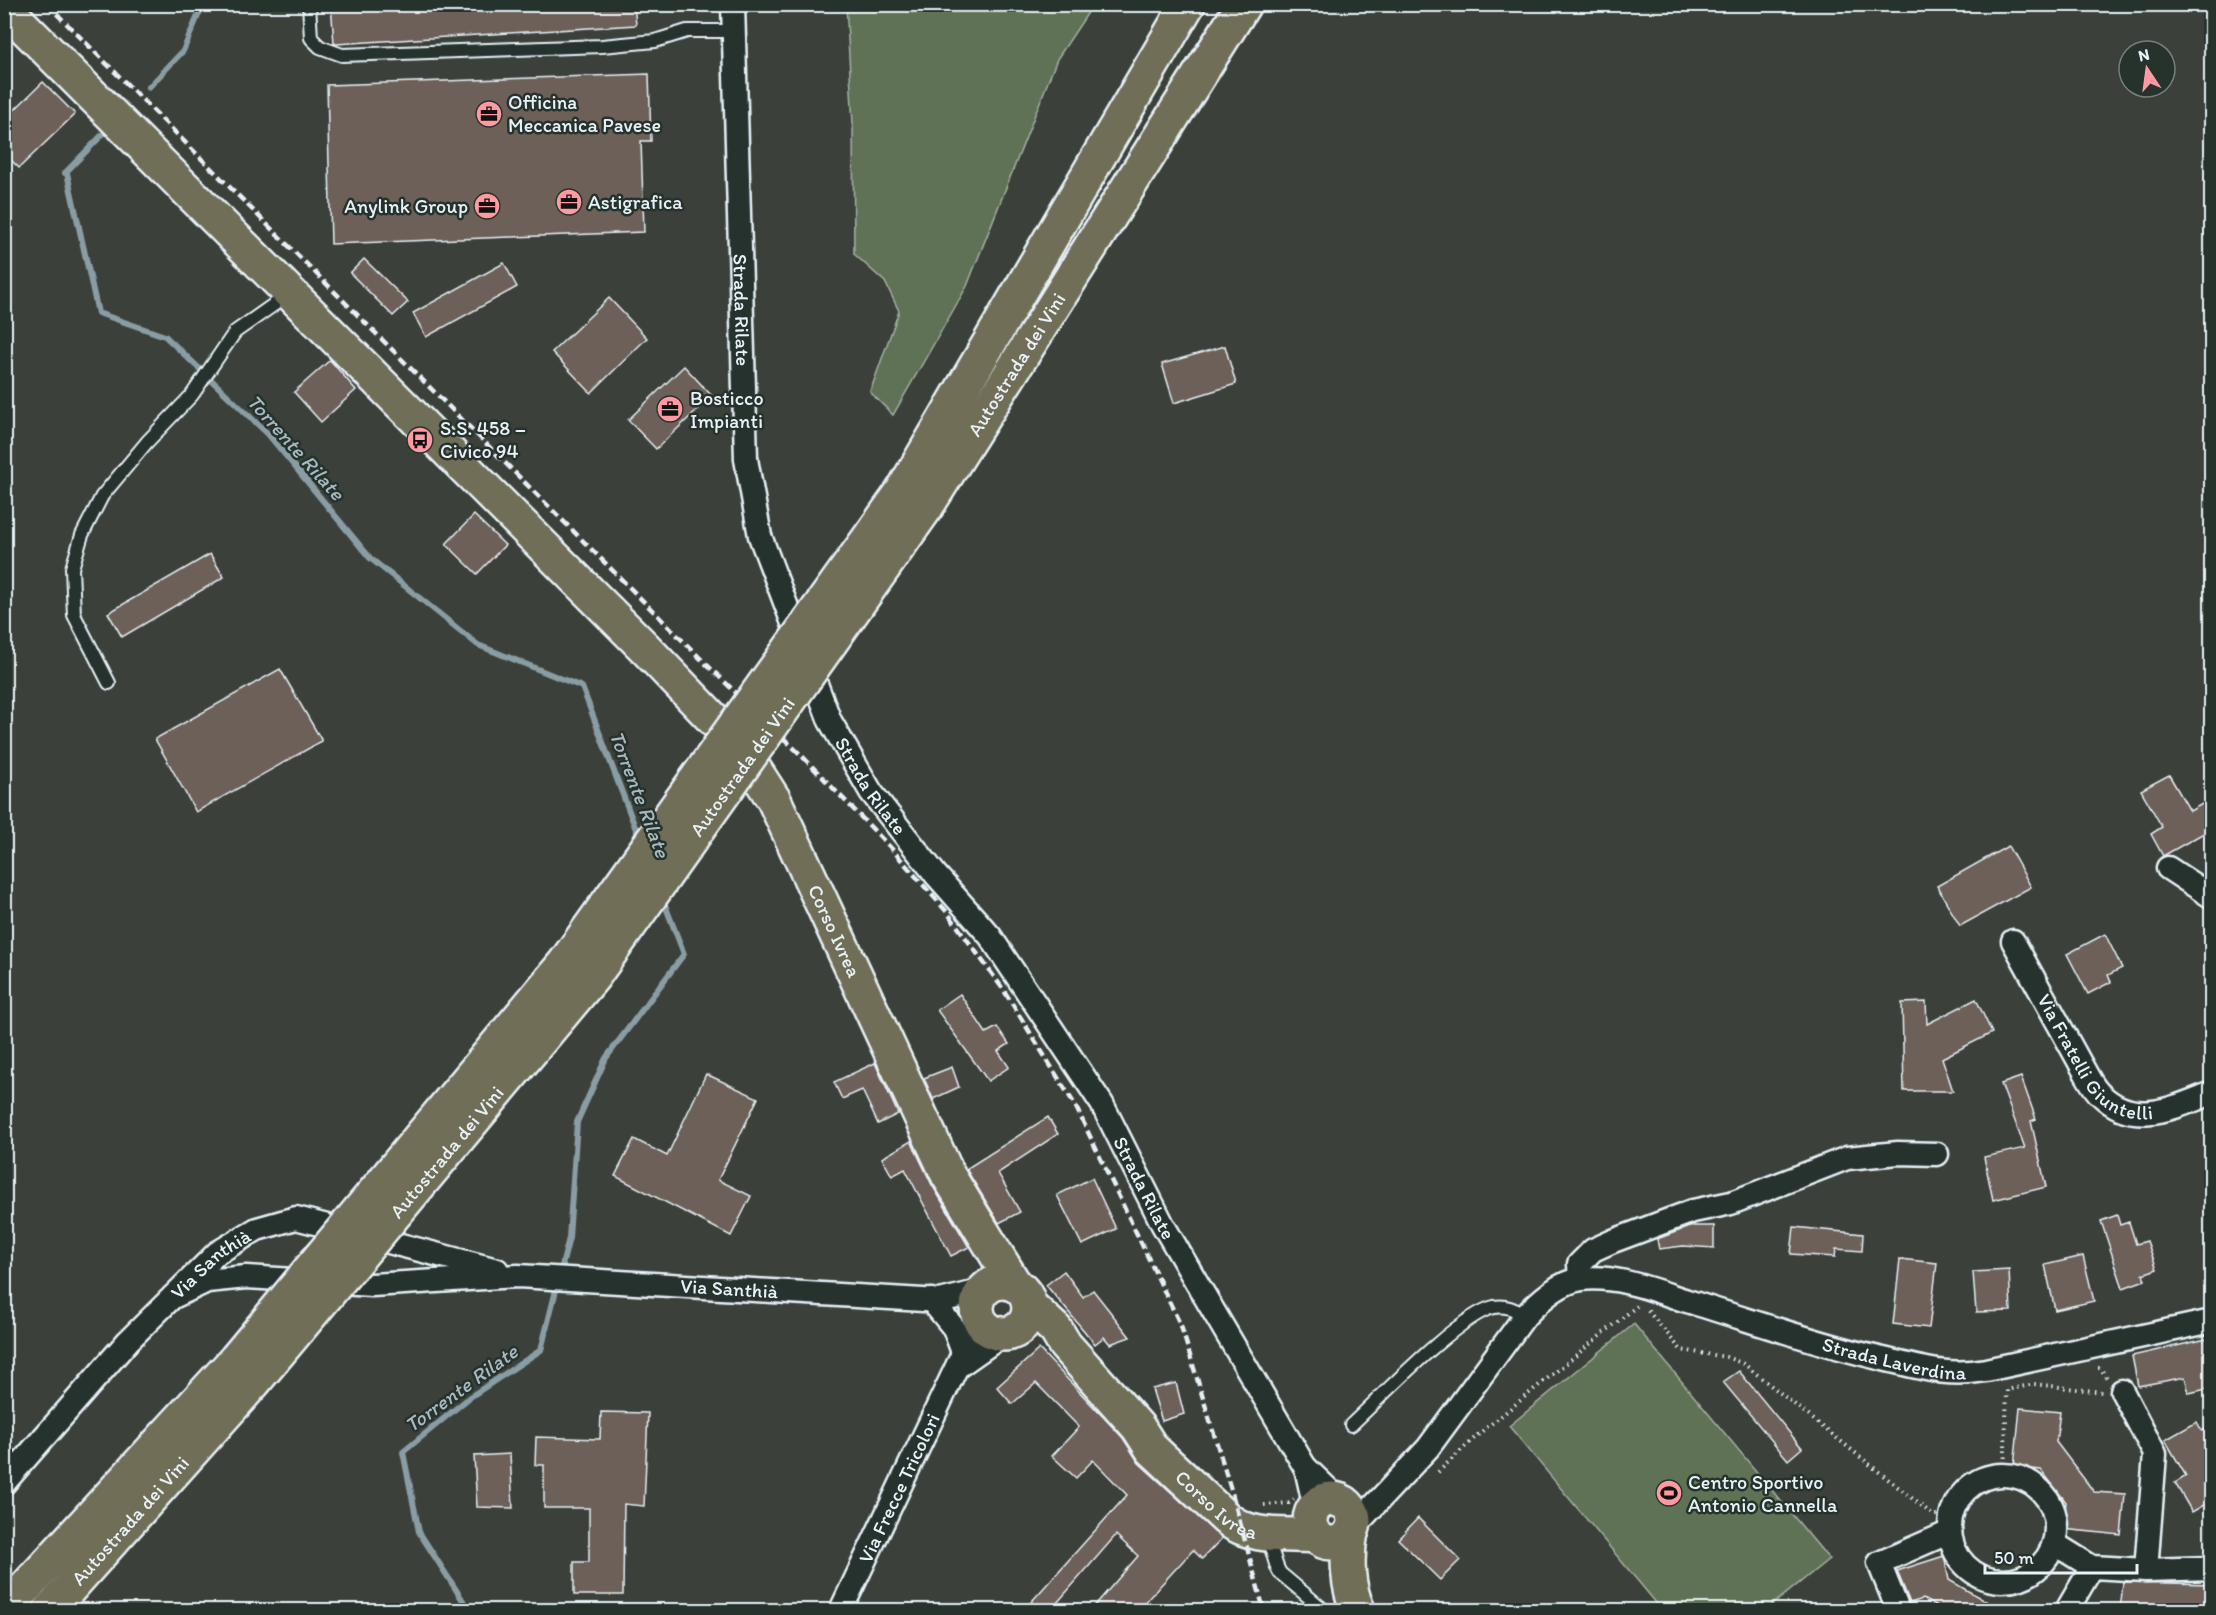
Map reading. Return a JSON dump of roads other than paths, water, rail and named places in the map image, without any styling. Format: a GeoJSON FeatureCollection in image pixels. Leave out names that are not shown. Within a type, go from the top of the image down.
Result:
{"type":"FeatureCollection","features":[{"type":"Feature","properties":{"kind":"main road","name":"Autostrada dei Vini"},"geometry":{"type":"LineString","coordinates":[[914,500],[1188,4]]}},
{"type":"Feature","properties":{"kind":"main road","name":"Autostrada dei Vini"},"geometry":{"type":"LineString","coordinates":[[50,1611],[245,1370],[593,977],[1244,4]]}},
{"type":"Feature","properties":{"kind":"main road","name":"Corso Ivrea"},"geometry":{"type":"LineString","coordinates":[[4,7],[645,648],[740,747],[774,800],[948,1175],[986,1240],[999,1308],[1030,1331],[1065,1345],[1138,1426],[1152,1449],[1227,1519],[1242,1529],[1261,1519],[1296,1534],[1328,1517]]}},
{"type":"Feature","properties":{"kind":"main road","name":"Autostrada dei Vini"},"geometry":{"type":"LineString","coordinates":[[5,1611],[159,1443],[245,1370]]}},
{"type":"Feature","properties":{"kind":"main road","name":"Corso Ivrea"},"geometry":{"type":"LineString","coordinates":[[1138,1426],[1207,1485],[1248,1514],[1264,1517],[1328,1517]]}},
{"type":"Feature","properties":{"kind":"main road"},"geometry":{"type":"LineString","coordinates":[[4,1590],[101,1486],[159,1443]]}},
{"type":"Feature","properties":{"kind":"main road"},"geometry":{"type":"LineString","coordinates":[[1328,1517],[1349,1543],[1354,1598]]}},
{"type":"Feature","properties":{"kind":"street","name":"Strada Rilate"},"geometry":{"type":"LineString","coordinates":[[733,4],[746,459],[760,536],[830,721],[871,792],[936,875],[990,936],[1102,1104],[1163,1225],[1305,1467],[1328,1517]]}},
{"type":"Feature","properties":{"kind":"street"},"geometry":{"type":"LineString","coordinates":[[2168,868],[2211,897]]}},
{"type":"Feature","properties":{"kind":"street","name":"Via Fratelli Giuntelli"},"geometry":{"type":"LineString","coordinates":[[2013,941],[2085,1072],[2096,1090],[2109,1101],[2133,1112],[2159,1113],[2211,1093]]}},
{"type":"Feature","properties":{"kind":"street"},"geometry":{"type":"LineString","coordinates":[[1580,1280],[1579,1264],[1593,1250],[1693,1211],[1731,1203],[1847,1158],[1898,1153],[1937,1154]]}},
{"type":"Feature","properties":{"kind":"street","name":"Via Santhià"},"geometry":{"type":"LineString","coordinates":[[173,1298],[217,1253],[257,1229],[296,1218],[518,1275]]}},
{"type":"Feature","properties":{"kind":"street","name":"Via Santhià"},"geometry":{"type":"LineString","coordinates":[[173,1298],[207,1281],[246,1277],[372,1285],[518,1275],[935,1300],[999,1308]]}},
{"type":"Feature","properties":{"kind":"street","name":"Strada Laverdina"},"geometry":{"type":"LineString","coordinates":[[1328,1517],[1385,1495],[1428,1448],[1525,1316],[1539,1301],[1564,1285],[1580,1280],[1627,1281],[1843,1350],[1944,1373],[1964,1374],[1986,1370],[2211,1321]]}},
{"type":"Feature","properties":{"kind":"street"},"geometry":{"type":"LineString","coordinates":[[4,1483],[128,1341],[173,1298]]}},
{"type":"Feature","properties":{"kind":"street"},"geometry":{"type":"LineString","coordinates":[[935,1300],[954,1328],[961,1360]]}},
{"type":"Feature","properties":{"kind":"street","name":"Via Frecce Tricolori"},"geometry":{"type":"LineString","coordinates":[[841,1611],[961,1360],[999,1308]]}},
{"type":"Feature","properties":{"kind":"street"},"geometry":{"type":"LineString","coordinates":[[2119,1392],[2155,1454],[2146,1570]]}},
{"type":"Feature","properties":{"kind":"street"},"geometry":{"type":"LineString","coordinates":[[2014,1476],[2042,1491],[2051,1504],[2056,1519],[2055,1544],[2047,1558],[2036,1570],[2022,1579],[2006,1582],[1989,1580],[1974,1573],[1962,1562],[1954,1548],[1951,1522],[1959,1498],[1970,1487],[1983,1479],[2014,1476]]}},
{"type":"Feature","properties":{"kind":"street"},"geometry":{"type":"LineString","coordinates":[[1898,1611],[1879,1563],[1951,1522]]}},
{"type":"Feature","properties":{"kind":"street"},"geometry":{"type":"LineString","coordinates":[[2055,1544],[2092,1567],[2146,1570],[2211,1568]]}},
{"type":"Feature","properties":{"kind":"street"},"geometry":{"type":"LineString","coordinates":[[2067,1611],[2092,1567]]}},
{"type":"Feature","properties":{"kind":"lane"},"geometry":{"type":"LineString","coordinates":[[309,4],[310,38],[320,47],[342,55],[602,46],[655,41],[687,31],[734,31]]}},
{"type":"Feature","properties":{"kind":"lane"},"geometry":{"type":"LineString","coordinates":[[109,683],[74,615],[72,568],[82,535],[102,496],[147,442],[192,395],[235,332],[290,293]]}},
{"type":"Feature","properties":{"kind":"lane"},"geometry":{"type":"LineString","coordinates":[[1351,1425],[1447,1336],[1483,1311],[1500,1307],[1514,1308],[1525,1316]]}},
{"type":"Feature","properties":{"kind":"lane"},"geometry":{"type":"LineString","coordinates":[[1261,1519],[1280,1573],[1324,1611]]}},
{"type":"Feature","properties":{"kind":"waterway","name":"Torrente Rilate"},"geometry":{"type":"LineString","coordinates":[[149,87],[183,51],[203,4]]}},
{"type":"Feature","properties":{"kind":"waterway","name":"Torrente Rilate"},"geometry":{"type":"LineString","coordinates":[[104,133],[65,173],[67,173],[98,313],[165,336],[268,434],[370,558],[478,645],[582,687],[640,840]]}},
{"type":"Feature","properties":{"kind":"waterway","name":"Torrente Rilate"},"geometry":{"type":"LineString","coordinates":[[469,1610],[419,1532],[403,1452],[470,1397],[541,1350],[569,1238],[577,1122],[606,1058],[684,954],[662,897]]}},
{"type":"Feature","properties":{"kind":"railway"},"geometry":{"type":"LineString","coordinates":[[47,4],[706,664],[800,754],[890,847],[947,912],[1003,989],[1075,1105],[1181,1326],[1232,1493],[1264,1610]]}},
{"type":"Feature","properties":{"kind":"place","name":"Officina Meccanica Pavese"},"geometry":{"type":"Point","coordinates":[489,114]}},
{"type":"Feature","properties":{"kind":"place","name":"Astigrafica"},"geometry":{"type":"Point","coordinates":[569,202]}},
{"type":"Feature","properties":{"kind":"place","name":"Anylink Group"},"geometry":{"type":"Point","coordinates":[487,206]}},
{"type":"Feature","properties":{"kind":"place","name":"Bosticco Impianti"},"geometry":{"type":"Point","coordinates":[670,409]}},
{"type":"Feature","properties":{"kind":"place","name":"S.S. 458 – Civico 94"},"geometry":{"type":"Point","coordinates":[420,440]}},
{"type":"Feature","properties":{"kind":"place","name":"Centro Sportivo Antonio Cannella"},"geometry":{"type":"Point","coordinates":[1669,1493]}}]}
